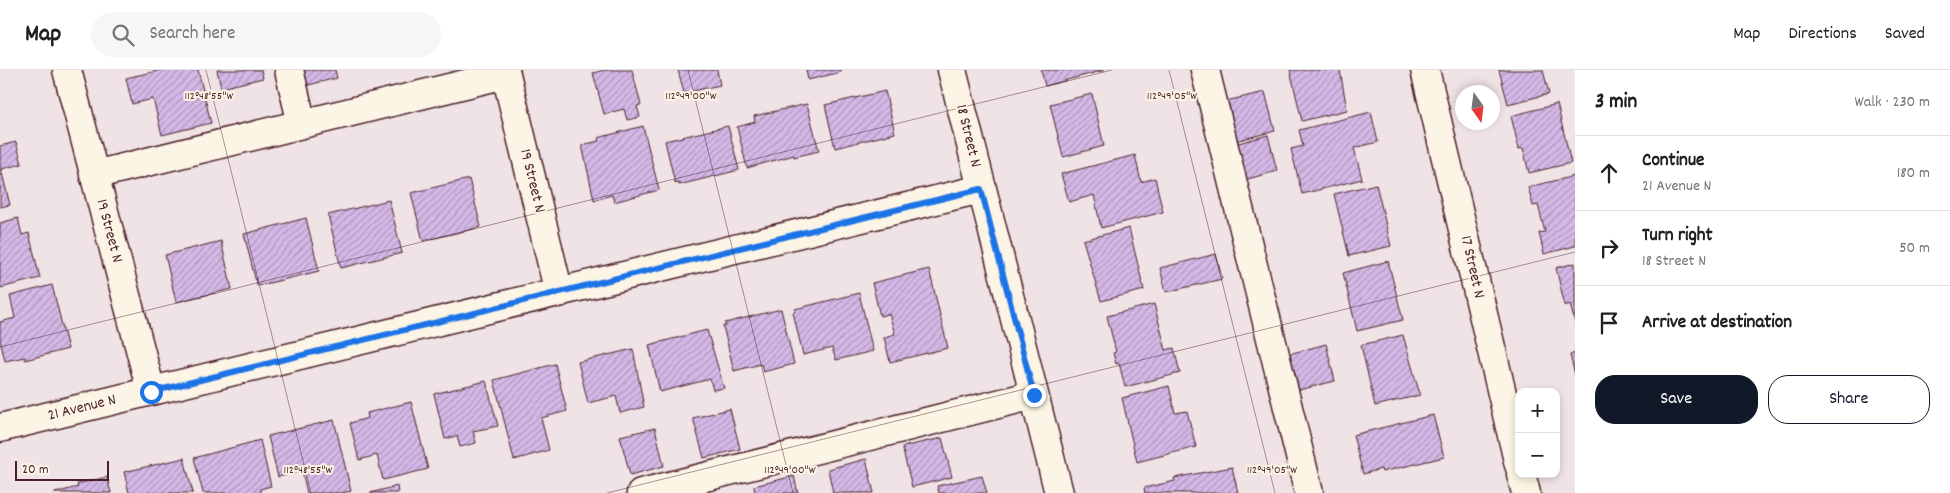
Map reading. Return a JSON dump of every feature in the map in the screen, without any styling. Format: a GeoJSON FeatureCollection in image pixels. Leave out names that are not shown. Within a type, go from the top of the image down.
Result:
{"type":"FeatureCollection","features":[{"type":"Feature","properties":{"kind":"street","name":"19 Street N"},"geometry":{"type":"LineString","coordinates":[[67,70],[151,392]]}},
{"type":"Feature","properties":{"kind":"street"},"geometry":{"type":"LineString","coordinates":[[289,70],[302,124]]}},
{"type":"Feature","properties":{"kind":"street","name":"18 Street N"},"geometry":{"type":"LineString","coordinates":[[952,70],[1059,493]]}},
{"type":"Feature","properties":{"kind":"street"},"geometry":{"type":"LineString","coordinates":[[1205,70],[1310,493]]}},
{"type":"Feature","properties":{"kind":"street","name":"17 Street N"},"geometry":{"type":"LineString","coordinates":[[1425,70],[1515,448]]}},
{"type":"Feature","properties":{"kind":"street","name":"19 Street N"},"geometry":{"type":"LineString","coordinates":[[505,72],[559,293]]}},
{"type":"Feature","properties":{"kind":"street"},"geometry":{"type":"LineString","coordinates":[[94,176],[505,72]]}},
{"type":"Feature","properties":{"kind":"street","name":"21 Avenue N"},"geometry":{"type":"LineString","coordinates":[[0,428],[981,189]]}},
{"type":"Feature","properties":{"kind":"street"},"geometry":{"type":"LineString","coordinates":[[641,493],[1034,395]]}},
{"type":"Feature","properties":{"kind":"street"},"geometry":{"type":"LineString","coordinates":[[1522,478],[1526,493]]}},
{"type":"Feature","properties":{"kind":"building"},"geometry":{"type":"Polygon","coordinates":[[[161,70],[198,70],[211,123],[162,135],[153,99],[132,104],[126,78],[161,70]]]}},
{"type":"Feature","properties":{"kind":"building"},"geometry":{"type":"Polygon","coordinates":[[[217,70],[261,70],[263,78],[221,88],[217,70]]]}},
{"type":"Feature","properties":{"kind":"building"},"geometry":{"type":"Polygon","coordinates":[[[296,70],[335,70],[337,78],[300,87],[296,70]]]}},
{"type":"Feature","properties":{"kind":"building"},"geometry":{"type":"Polygon","coordinates":[[[605,70],[632,70],[641,105],[637,106],[640,117],[627,120],[624,109],[604,114],[593,73],[605,70]]]}},
{"type":"Feature","properties":{"kind":"building"},"geometry":{"type":"Polygon","coordinates":[[[678,70],[717,70],[720,85],[684,93],[678,70]]]}},
{"type":"Feature","properties":{"kind":"building"},"geometry":{"type":"Polygon","coordinates":[[[806,70],[841,70],[841,72],[808,80],[806,70]]]}},
{"type":"Feature","properties":{"kind":"building"},"geometry":{"type":"Polygon","coordinates":[[[1041,70],[1105,70],[1045,86],[1041,70]]]}},
{"type":"Feature","properties":{"kind":"building"},"geometry":{"type":"Polygon","coordinates":[[[1290,70],[1340,70],[1347,110],[1302,121],[1290,70]]]}},
{"type":"Feature","properties":{"kind":"building"},"geometry":{"type":"Polygon","coordinates":[[[1499,70],[1543,70],[1549,94],[1508,104],[1499,70]]]}},
{"type":"Feature","properties":{"kind":"building"},"geometry":{"type":"Polygon","coordinates":[[[885,91],[895,133],[835,148],[825,105],[885,91]]]}},
{"type":"Feature","properties":{"kind":"building"},"geometry":{"type":"Polygon","coordinates":[[[1265,92],[1275,131],[1235,141],[1226,101],[1265,92]]]}},
{"type":"Feature","properties":{"kind":"building"},"geometry":{"type":"Polygon","coordinates":[[[1092,94],[1104,146],[1063,157],[1050,104],[1092,94]]]}},
{"type":"Feature","properties":{"kind":"building"},"geometry":{"type":"Polygon","coordinates":[[[807,104],[819,151],[794,157],[794,155],[747,168],[737,127],[755,122],[754,116],[807,104]]]}},
{"type":"Feature","properties":{"kind":"building"},"geometry":{"type":"Polygon","coordinates":[[[1557,104],[1571,163],[1529,173],[1523,148],[1519,149],[1511,116],[1557,104]]]}},
{"type":"Feature","properties":{"kind":"building"},"geometry":{"type":"Polygon","coordinates":[[[1371,112],[1378,142],[1354,148],[1362,179],[1302,194],[1291,149],[1303,146],[1299,130],[1371,112]]]}},
{"type":"Feature","properties":{"kind":"building"},"geometry":{"type":"Polygon","coordinates":[[[643,126],[659,190],[614,202],[612,195],[594,200],[582,145],[599,141],[598,138],[643,126]]]}},
{"type":"Feature","properties":{"kind":"building"},"geometry":{"type":"Polygon","coordinates":[[[728,126],[739,170],[679,185],[679,182],[675,183],[665,141],[728,126]]]}},
{"type":"Feature","properties":{"kind":"building"},"geometry":{"type":"Polygon","coordinates":[[[1268,135],[1277,171],[1244,180],[1235,144],[1268,135]]]}},
{"type":"Feature","properties":{"kind":"building"},"geometry":{"type":"Polygon","coordinates":[[[16,142],[22,164],[1,169],[10,205],[0,207],[0,146],[16,142]]]}},
{"type":"Feature","properties":{"kind":"building"},"geometry":{"type":"Polygon","coordinates":[[[1135,155],[1141,182],[1155,178],[1163,212],[1101,228],[1094,195],[1069,202],[1061,174],[1135,155]]]}},
{"type":"Feature","properties":{"kind":"building"},"geometry":{"type":"Polygon","coordinates":[[[1575,176],[1575,246],[1544,254],[1539,233],[1545,232],[1538,205],[1533,206],[1528,187],[1575,176]]]}},
{"type":"Feature","properties":{"kind":"building"},"geometry":{"type":"Polygon","coordinates":[[[469,179],[481,227],[423,241],[411,193],[469,179]]]}},
{"type":"Feature","properties":{"kind":"building"},"geometry":{"type":"Polygon","coordinates":[[[1376,184],[1391,246],[1349,256],[1334,194],[1376,184]]]}},
{"type":"Feature","properties":{"kind":"building"},"geometry":{"type":"Polygon","coordinates":[[[389,200],[402,253],[341,268],[328,215],[389,200]]]}},
{"type":"Feature","properties":{"kind":"building"},"geometry":{"type":"Polygon","coordinates":[[[18,218],[22,235],[29,233],[40,278],[0,288],[0,223],[18,218]]]}},
{"type":"Feature","properties":{"kind":"building"},"geometry":{"type":"Polygon","coordinates":[[[306,218],[319,271],[257,286],[244,234],[306,218]]]}},
{"type":"Feature","properties":{"kind":"building"},"geometry":{"type":"Polygon","coordinates":[[[1129,228],[1144,290],[1101,301],[1083,240],[1129,228]]]}},
{"type":"Feature","properties":{"kind":"building"},"geometry":{"type":"Polygon","coordinates":[[[221,241],[232,289],[176,302],[165,255],[221,241]]]}},
{"type":"Feature","properties":{"kind":"building"},"geometry":{"type":"Polygon","coordinates":[[[1216,254],[1222,279],[1166,292],[1160,268],[1216,254]]]}},
{"type":"Feature","properties":{"kind":"building"},"geometry":{"type":"Polygon","coordinates":[[[1388,261],[1403,320],[1357,331],[1343,273],[1388,261]]]}},
{"type":"Feature","properties":{"kind":"building"},"geometry":{"type":"Polygon","coordinates":[[[1575,263],[1575,323],[1570,304],[1565,306],[1556,268],[1575,263]]]}},
{"type":"Feature","properties":{"kind":"building"},"geometry":{"type":"Polygon","coordinates":[[[929,269],[948,348],[890,362],[884,337],[895,334],[889,314],[880,316],[872,283],[929,269]]]}},
{"type":"Feature","properties":{"kind":"building"},"geometry":{"type":"Polygon","coordinates":[[[52,285],[68,349],[25,360],[25,357],[5,361],[0,340],[0,322],[15,318],[10,296],[52,285]]]}},
{"type":"Feature","properties":{"kind":"building"},"geometry":{"type":"Polygon","coordinates":[[[859,293],[873,351],[836,360],[832,348],[803,355],[793,312],[796,311],[795,309],[859,293]]]}},
{"type":"Feature","properties":{"kind":"building"},"geometry":{"type":"Polygon","coordinates":[[[1154,304],[1166,350],[1174,348],[1180,373],[1125,387],[1119,363],[1116,364],[1113,353],[1116,352],[1107,316],[1154,304]]]}},
{"type":"Feature","properties":{"kind":"building"},"geometry":{"type":"Polygon","coordinates":[[[781,309],[794,364],[763,372],[761,364],[734,371],[723,326],[726,326],[725,323],[781,309]]]}},
{"type":"Feature","properties":{"kind":"building"},"geometry":{"type":"Polygon","coordinates":[[[707,330],[724,388],[713,390],[710,379],[660,392],[649,345],[707,330]]]}},
{"type":"Feature","properties":{"kind":"building"},"geometry":{"type":"Polygon","coordinates":[[[1403,335],[1420,395],[1375,406],[1361,345],[1403,335]]]}},
{"type":"Feature","properties":{"kind":"building"},"geometry":{"type":"Polygon","coordinates":[[[1326,344],[1335,381],[1299,390],[1289,354],[1326,344]]]}},
{"type":"Feature","properties":{"kind":"building"},"geometry":{"type":"Polygon","coordinates":[[[633,349],[644,407],[620,413],[616,396],[588,403],[578,362],[633,349]]]}},
{"type":"Feature","properties":{"kind":"building"},"geometry":{"type":"Polygon","coordinates":[[[1575,353],[1575,375],[1570,355],[1575,353]]]}},
{"type":"Feature","properties":{"kind":"building"},"geometry":{"type":"Polygon","coordinates":[[[555,364],[567,411],[541,418],[549,450],[514,460],[494,380],[555,364]]]}},
{"type":"Feature","properties":{"kind":"building"},"geometry":{"type":"Polygon","coordinates":[[[486,381],[498,426],[473,431],[476,443],[460,447],[457,436],[445,439],[434,394],[486,381]]]}},
{"type":"Feature","properties":{"kind":"building"},"geometry":{"type":"Polygon","coordinates":[[[1169,386],[1175,413],[1187,411],[1196,447],[1137,462],[1122,398],[1169,386]]]}},
{"type":"Feature","properties":{"kind":"building"},"geometry":{"type":"Polygon","coordinates":[[[411,402],[428,469],[383,480],[377,455],[359,460],[350,423],[368,418],[367,413],[411,402]]]}},
{"type":"Feature","properties":{"kind":"building"},"geometry":{"type":"Polygon","coordinates":[[[730,409],[740,449],[704,458],[693,418],[730,409]]]}},
{"type":"Feature","properties":{"kind":"building"},"geometry":{"type":"Polygon","coordinates":[[[1433,415],[1444,457],[1382,472],[1381,469],[1363,474],[1353,435],[1433,415]]]}},
{"type":"Feature","properties":{"kind":"building"},"geometry":{"type":"Polygon","coordinates":[[[334,420],[351,491],[342,493],[307,493],[302,471],[278,477],[268,436],[334,420]]]}},
{"type":"Feature","properties":{"kind":"building"},"geometry":{"type":"Polygon","coordinates":[[[655,428],[664,466],[630,475],[620,436],[655,428]]]}},
{"type":"Feature","properties":{"kind":"building"},"geometry":{"type":"Polygon","coordinates":[[[942,438],[952,477],[912,487],[902,447],[942,438]]]}},
{"type":"Feature","properties":{"kind":"building"},"geometry":{"type":"Polygon","coordinates":[[[260,440],[271,486],[260,489],[261,493],[203,493],[194,458],[260,440]]]}},
{"type":"Feature","properties":{"kind":"building"},"geometry":{"type":"Polygon","coordinates":[[[184,458],[193,493],[129,493],[124,472],[184,458]]]}},
{"type":"Feature","properties":{"kind":"building"},"geometry":{"type":"Polygon","coordinates":[[[866,459],[874,493],[833,493],[828,469],[866,459]]]}},
{"type":"Feature","properties":{"kind":"building"},"geometry":{"type":"Polygon","coordinates":[[[1232,467],[1238,493],[1145,493],[1144,488],[1175,481],[1174,478],[1232,467]]]}},
{"type":"Feature","properties":{"kind":"building"},"geometry":{"type":"Polygon","coordinates":[[[794,476],[798,493],[755,493],[754,486],[794,476]]]}},
{"type":"Feature","properties":{"kind":"building"},"geometry":{"type":"Polygon","coordinates":[[[982,476],[987,493],[939,493],[937,486],[982,476]]]}},
{"type":"Feature","properties":{"kind":"building"},"geometry":{"type":"Polygon","coordinates":[[[107,477],[111,493],[54,493],[78,487],[77,484],[107,477]]]}},
{"type":"Feature","properties":{"kind":"building"},"geometry":{"type":"Polygon","coordinates":[[[397,486],[398,493],[370,493],[397,486]]]}},
{"type":"Feature","properties":{"kind":"route"},"geometry":{"type":"LineString","coordinates":[[151,392],[981,189],[1034,395]]}}]}
